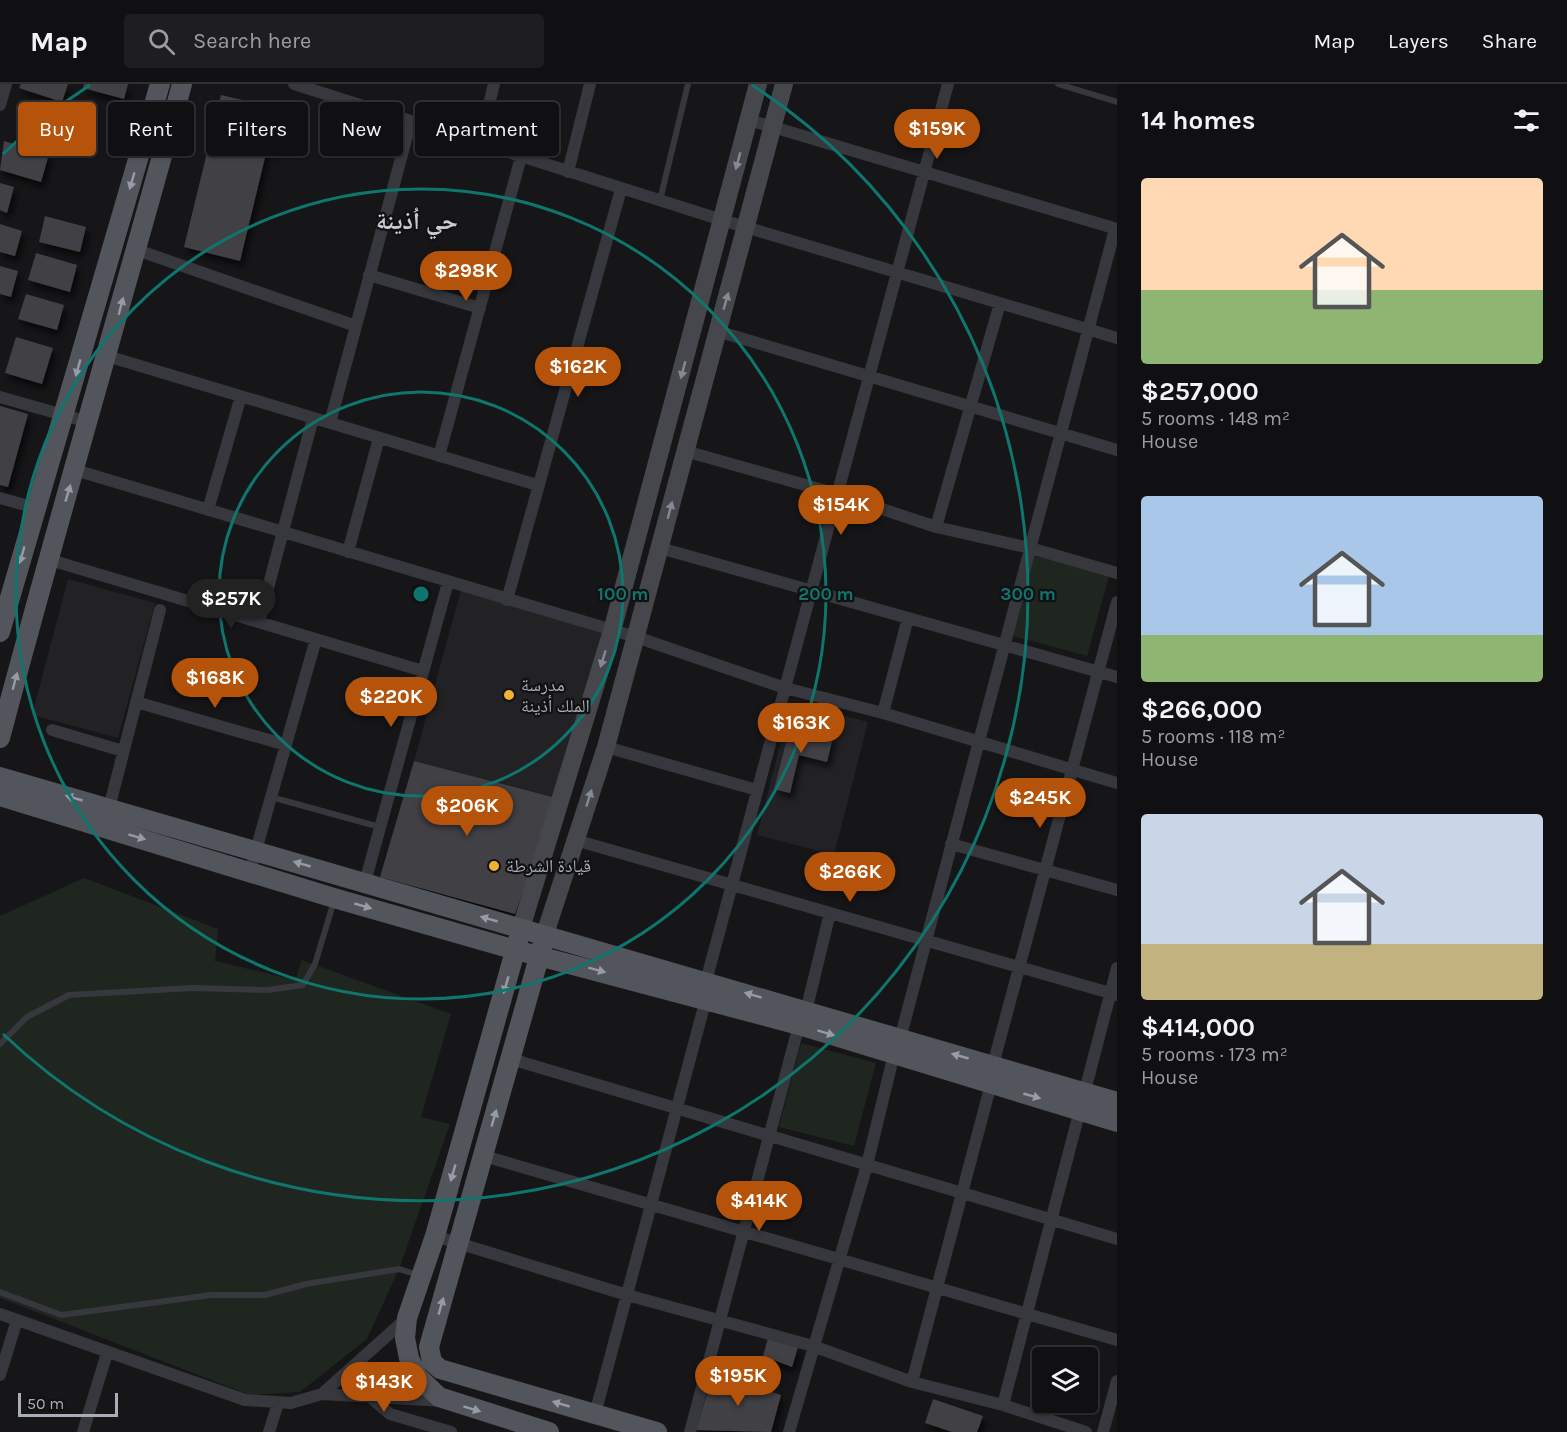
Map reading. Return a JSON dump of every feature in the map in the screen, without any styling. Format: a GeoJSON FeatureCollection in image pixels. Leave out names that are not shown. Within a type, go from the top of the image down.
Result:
{"type":"FeatureCollection","features":[{"type":"Feature","properties":{"kind":"main road"},"geometry":{"type":"LineString","coordinates":[[0,632],[160,84]]}},
{"type":"Feature","properties":{"kind":"main road"},"geometry":{"type":"LineString","coordinates":[[0,738],[47,559],[75,470],[182,84]]}},
{"type":"Feature","properties":{"kind":"main road"},"geometry":{"type":"LineString","coordinates":[[0,777],[545,934],[706,990],[992,1075],[1082,1101],[1117,1102]]}},
{"type":"Feature","properties":{"kind":"main road"},"geometry":{"type":"LineString","coordinates":[[0,796],[334,898],[516,950],[706,990]]}},
{"type":"Feature","properties":{"kind":"main road"},"geometry":{"type":"LineString","coordinates":[[521,928],[435,1236],[407,1318],[406,1348],[417,1376],[431,1391],[447,1402],[549,1432]]}},
{"type":"Feature","properties":{"kind":"main road"},"geometry":{"type":"LineString","coordinates":[[545,934],[429,1347],[432,1362],[440,1369],[657,1432]]}},
{"type":"Feature","properties":{"kind":"main road"},"geometry":{"type":"LineString","coordinates":[[1082,1101],[1117,1122]]}},
{"type":"Feature","properties":{"kind":"main road"},"geometry":{"type":"LineString","coordinates":[[417,1376],[432,1362]]}},
{"type":"Feature","properties":{"kind":"street"},"geometry":{"type":"LineString","coordinates":[[0,105],[6,84]]}},
{"type":"Feature","properties":{"kind":"street"},"geometry":{"type":"LineString","coordinates":[[294,84],[310,87],[415,122]]}},
{"type":"Feature","properties":{"kind":"street"},"geometry":{"type":"LineString","coordinates":[[489,102],[494,84]]}},
{"type":"Feature","properties":{"kind":"street"},"geometry":{"type":"LineString","coordinates":[[568,171],[590,84]]}},
{"type":"Feature","properties":{"kind":"street"},"geometry":{"type":"LineString","coordinates":[[521,928],[612,631],[696,324],[758,84]]}},
{"type":"Feature","properties":{"kind":"street"},"geometry":{"type":"LineString","coordinates":[[545,934],[606,747],[784,84]]}},
{"type":"Feature","properties":{"kind":"street"},"geometry":{"type":"LineString","coordinates":[[594,1414],[651,1205],[757,790],[948,84]]}},
{"type":"Feature","properties":{"kind":"street"},"geometry":{"type":"LineString","coordinates":[[749,120],[1116,229],[867,1165],[789,1432]]}},
{"type":"Feature","properties":{"kind":"street"},"geometry":{"type":"LineString","coordinates":[[330,423],[411,121]]}},
{"type":"Feature","properties":{"kind":"street"},"geometry":{"type":"LineString","coordinates":[[517,156],[722,220],[1117,338]]}},
{"type":"Feature","properties":{"kind":"street"},"geometry":{"type":"LineString","coordinates":[[439,456],[521,157]]}},
{"type":"Feature","properties":{"kind":"street"},"geometry":{"type":"LineString","coordinates":[[507,600],[537,485],[621,189]]}},
{"type":"Feature","properties":{"kind":"street"},"geometry":{"type":"LineString","coordinates":[[137,250],[356,326]]}},
{"type":"Feature","properties":{"kind":"street"},"geometry":{"type":"LineString","coordinates":[[369,275],[480,308]]}},
{"type":"Feature","properties":{"kind":"street"},"geometry":{"type":"LineString","coordinates":[[936,526],[1000,303]]}},
{"type":"Feature","properties":{"kind":"street"},"geometry":{"type":"LineString","coordinates":[[696,324],[1117,450]]}},
{"type":"Feature","properties":{"kind":"street"},"geometry":{"type":"LineString","coordinates":[[107,356],[537,485]]}},
{"type":"Feature","properties":{"kind":"street"},"geometry":{"type":"LineString","coordinates":[[208,510],[241,396]]}},
{"type":"Feature","properties":{"kind":"street"},"geometry":{"type":"LineString","coordinates":[[0,397],[87,422]]}},
{"type":"Feature","properties":{"kind":"street"},"geometry":{"type":"LineString","coordinates":[[259,622],[313,418]]}},
{"type":"Feature","properties":{"kind":"street"},"geometry":{"type":"LineString","coordinates":[[348,552],[380,438]]}},
{"type":"Feature","properties":{"kind":"street"},"geometry":{"type":"LineString","coordinates":[[686,451],[837,494],[936,526],[1117,573]]}},
{"type":"Feature","properties":{"kind":"street"},"geometry":{"type":"LineString","coordinates":[[75,470],[636,637],[785,688],[883,713],[1117,783]]}},
{"type":"Feature","properties":{"kind":"street"},"geometry":{"type":"LineString","coordinates":[[0,498],[36,508]]}},
{"type":"Feature","properties":{"kind":"street"},"geometry":{"type":"LineString","coordinates":[[660,548],[1117,677]]}},
{"type":"Feature","properties":{"kind":"street"},"geometry":{"type":"LineString","coordinates":[[47,559],[423,671]]}},
{"type":"Feature","properties":{"kind":"street"},"geometry":{"type":"LineString","coordinates":[[365,882],[448,582]]}},
{"type":"Feature","properties":{"kind":"street"},"geometry":{"type":"LineString","coordinates":[[912,1382],[964,1194],[1019,967],[1117,602]]}},
{"type":"Feature","properties":{"kind":"street"},"geometry":{"type":"LineString","coordinates":[[109,808],[160,610]]}},
{"type":"Feature","properties":{"kind":"street"},"geometry":{"type":"LineString","coordinates":[[883,713],[908,618]]}},
{"type":"Feature","properties":{"kind":"street"},"geometry":{"type":"LineString","coordinates":[[250,871],[316,639]]}},
{"type":"Feature","properties":{"kind":"street"},"geometry":{"type":"LineString","coordinates":[[136,702],[286,745]]}},
{"type":"Feature","properties":{"kind":"street"},"geometry":{"type":"LineString","coordinates":[[52,730],[123,751]]}},
{"type":"Feature","properties":{"kind":"street"},"geometry":{"type":"LineString","coordinates":[[606,747],[757,790]]}},
{"type":"Feature","properties":{"kind":"street"},"geometry":{"type":"LineString","coordinates":[[575,840],[1114,994]]}},
{"type":"Feature","properties":{"kind":"street"},"geometry":{"type":"LineString","coordinates":[[951,844],[1117,890]]}},
{"type":"Feature","properties":{"kind":"street"},"geometry":{"type":"LineString","coordinates":[[690,1432],[830,913]]}},
{"type":"Feature","properties":{"kind":"street"},"geometry":{"type":"LineString","coordinates":[[1003,1405],[1082,1101],[1114,994],[1117,968]]}},
{"type":"Feature","properties":{"kind":"street"},"geometry":{"type":"LineString","coordinates":[[511,1059],[1117,1239]]}},
{"type":"Feature","properties":{"kind":"street"},"geometry":{"type":"LineString","coordinates":[[484,1156],[1117,1340]]}},
{"type":"Feature","properties":{"kind":"street"},"geometry":{"type":"LineString","coordinates":[[435,1236],[458,1245],[627,1295],[813,1346],[912,1382],[1003,1405],[1086,1432]]}},
{"type":"Feature","properties":{"kind":"street"},"geometry":{"type":"LineString","coordinates":[[0,1314],[245,1400],[291,1403],[322,1394],[447,1402]]}},
{"type":"Feature","properties":{"kind":"street"},"geometry":{"type":"LineString","coordinates":[[322,1394],[407,1318]]}},
{"type":"Feature","properties":{"kind":"street"},"geometry":{"type":"LineString","coordinates":[[0,1375],[16,1320]]}},
{"type":"Feature","properties":{"kind":"street"},"geometry":{"type":"LineString","coordinates":[[85,1432],[107,1353]]}},
{"type":"Feature","properties":{"kind":"street"},"geometry":{"type":"LineString","coordinates":[[1103,1432],[1117,1381]]}},
{"type":"Feature","properties":{"kind":"street"},"geometry":{"type":"LineString","coordinates":[[370,1397],[390,1414],[451,1432]]}},
{"type":"Feature","properties":{"kind":"street"},"geometry":{"type":"LineString","coordinates":[[269,1432],[278,1403]]}},
{"type":"Feature","properties":{"kind":"lane"},"geometry":{"type":"LineString","coordinates":[[660,200],[688,84]]}},
{"type":"Feature","properties":{"kind":"lane"},"geometry":{"type":"LineString","coordinates":[[1058,84],[1117,102]]}},
{"type":"Feature","properties":{"kind":"lane"},"geometry":{"type":"LineString","coordinates":[[271,797],[380,827]]}},
{"type":"Feature","properties":{"kind":"lane"},"geometry":{"type":"LineString","coordinates":[[0,1044],[27,1017],[69,994],[192,988],[268,990],[303,985],[315,964],[334,898]]}},
{"type":"Feature","properties":{"kind":"lane"},"geometry":{"type":"LineString","coordinates":[[0,1292],[61,1315],[211,1295],[265,1295],[306,1284],[399,1269],[422,1276]]}},
{"type":"Feature","properties":{"kind":"shaded area"},"geometry":{"type":"Polygon","coordinates":[[[1034,556],[1109,576],[1087,656],[1013,636],[1034,556]]]}},
{"type":"Feature","properties":{"kind":"shaded area"},"geometry":{"type":"Polygon","coordinates":[[[68,579],[155,603],[118,738],[32,715],[68,579]]]}},
{"type":"Feature","properties":{"kind":"shaded area","name":"مدرسة الملك أذينة"},"geometry":{"type":"Polygon","coordinates":[[[462,586],[604,629],[556,798],[414,761],[462,586]]]}},
{"type":"Feature","properties":{"kind":"shaded area"},"geometry":{"type":"Polygon","coordinates":[[[791,702],[868,722],[834,855],[757,835],[791,702]]]}},
{"type":"Feature","properties":{"kind":"shaded area"},"geometry":{"type":"Polygon","coordinates":[[[84,878],[218,929],[215,961],[295,980],[302,960],[451,1014],[421,1117],[450,1124],[399,1269],[367,1339],[300,1392],[250,1395],[0,1298],[0,916],[84,878]]]}},
{"type":"Feature","properties":{"kind":"shaded area"},"geometry":{"type":"Polygon","coordinates":[[[801,1043],[876,1063],[854,1146],[779,1127],[801,1043]]]}},
{"type":"Feature","properties":{"kind":"building"},"geometry":{"type":"Polygon","coordinates":[[[21,84],[68,84],[62,102],[19,88],[21,84]]]}},
{"type":"Feature","properties":{"kind":"building"},"geometry":{"type":"Polygon","coordinates":[[[84,84],[128,84],[124,99],[83,88],[84,84]]]}},
{"type":"Feature","properties":{"kind":"building"},"geometry":{"type":"Polygon","coordinates":[[[221,95],[251,102],[219,102],[221,95]]]}},
{"type":"Feature","properties":{"kind":"building"},"geometry":{"type":"Polygon","coordinates":[[[4,141],[18,145],[18,156],[48,156],[41,182],[0,170],[4,141]]]}},
{"type":"Feature","properties":{"kind":"building"},"geometry":{"type":"Polygon","coordinates":[[[206,156],[265,156],[240,261],[184,247],[206,156]]]}},
{"type":"Feature","properties":{"kind":"building"},"geometry":{"type":"Polygon","coordinates":[[[0,183],[14,187],[7,213],[0,210],[0,183]]]}},
{"type":"Feature","properties":{"kind":"building"},"geometry":{"type":"Polygon","coordinates":[[[45,216],[86,227],[80,252],[39,242],[45,216]]]}},
{"type":"Feature","properties":{"kind":"building"},"geometry":{"type":"Polygon","coordinates":[[[0,224],[22,231],[15,256],[0,252],[0,224]]]}},
{"type":"Feature","properties":{"kind":"building"},"geometry":{"type":"Polygon","coordinates":[[[36,253],[77,265],[70,292],[28,280],[36,253]]]}},
{"type":"Feature","properties":{"kind":"building"},"geometry":{"type":"Polygon","coordinates":[[[0,266],[18,271],[11,297],[0,294],[0,266]]]}},
{"type":"Feature","properties":{"kind":"building"},"geometry":{"type":"Polygon","coordinates":[[[26,294],[64,305],[57,330],[18,319],[26,294]]]}},
{"type":"Feature","properties":{"kind":"building"},"geometry":{"type":"Polygon","coordinates":[[[16,337],[53,348],[42,384],[5,373],[16,337]]]}},
{"type":"Feature","properties":{"kind":"building"},"geometry":{"type":"Polygon","coordinates":[[[0,406],[28,414],[8,487],[0,485],[0,406]]]}},
{"type":"Feature","properties":{"kind":"building"},"geometry":{"type":"Polygon","coordinates":[[[790,727],[833,737],[827,762],[799,755],[790,793],[774,789],[790,727]]]}},
{"type":"Feature","properties":{"kind":"building"},"geometry":{"type":"Polygon","coordinates":[[[414,761],[556,798],[515,914],[380,877],[414,761]]]}},
{"type":"Feature","properties":{"kind":"building"},"geometry":{"type":"Polygon","coordinates":[[[768,1338],[798,1347],[792,1367],[763,1356],[768,1338]]]}},
{"type":"Feature","properties":{"kind":"building"},"geometry":{"type":"Polygon","coordinates":[[[714,1371],[781,1395],[771,1432],[696,1430],[714,1371]]]}},
{"type":"Feature","properties":{"kind":"building"},"geometry":{"type":"Polygon","coordinates":[[[933,1399],[983,1416],[977,1432],[952,1432],[925,1423],[933,1399]]]}},
{"type":"Feature","properties":{"kind":"place","name":"مدرسة الملك أذينة"},"geometry":{"type":"Point","coordinates":[509,695]}},
{"type":"Feature","properties":{"kind":"place","name":"قيادة الشرطة"},"geometry":{"type":"Point","coordinates":[494,866]}},
{"type":"Feature","properties":{"kind":"district","name":"حي اُذينة"},"geometry":{"type":"Point","coordinates":[417,221]}}]}
